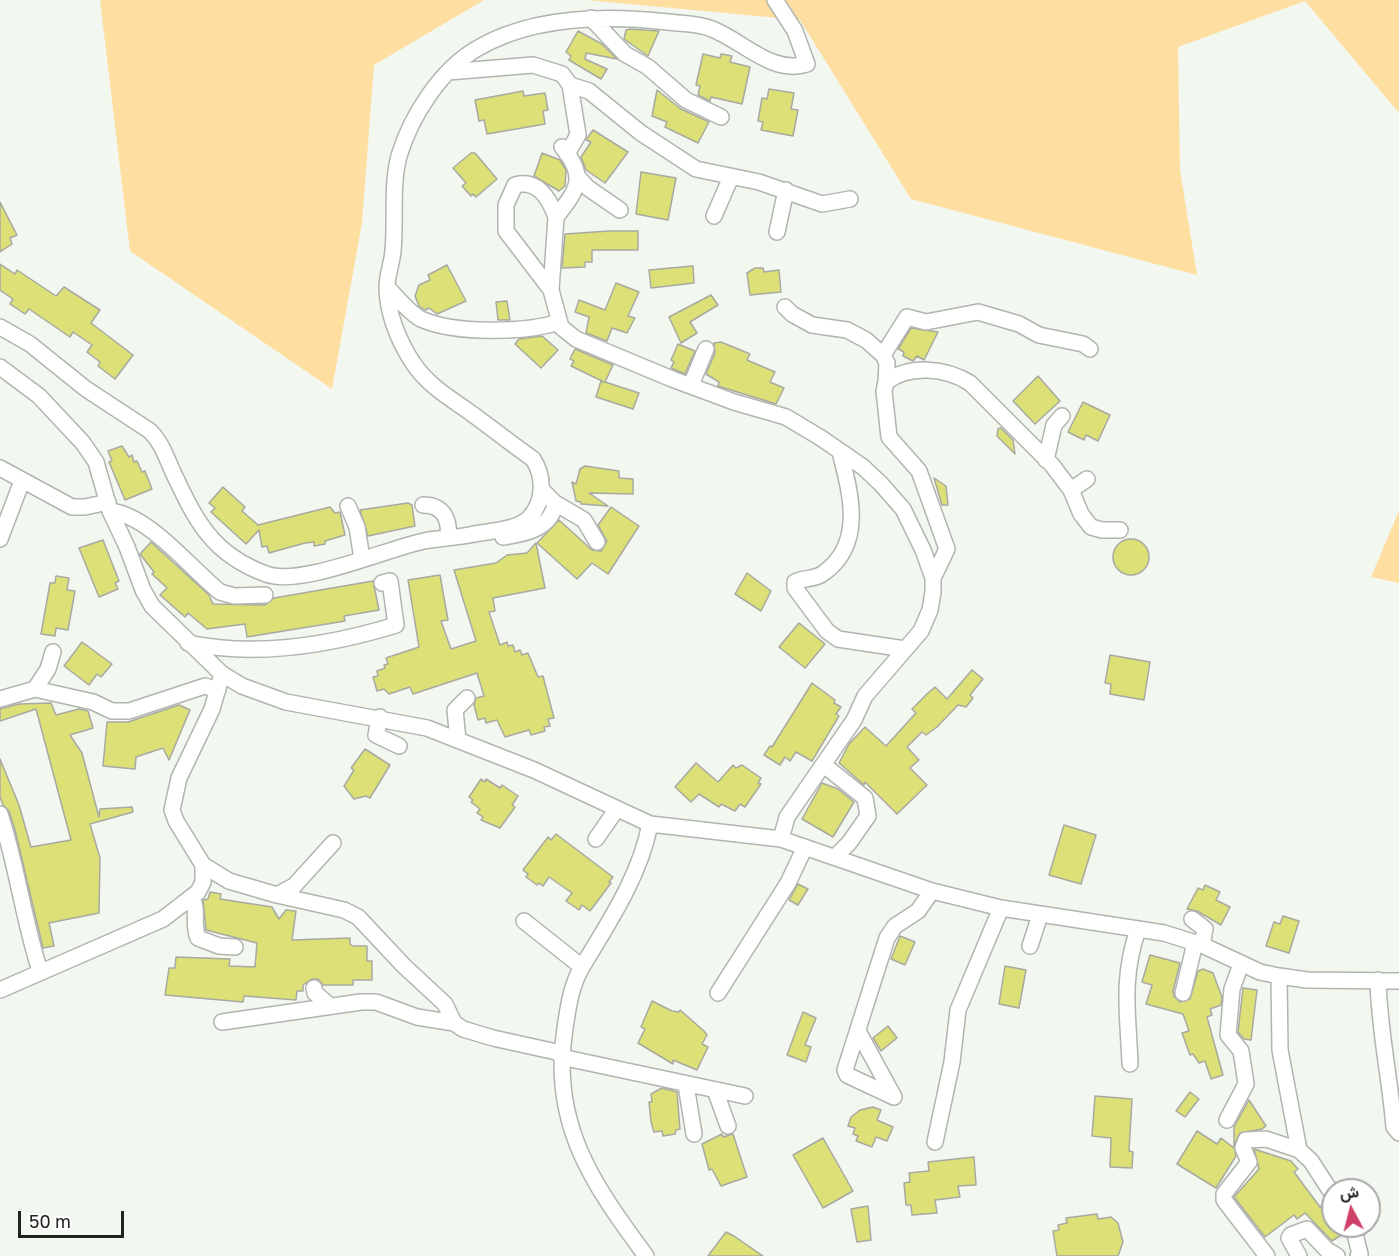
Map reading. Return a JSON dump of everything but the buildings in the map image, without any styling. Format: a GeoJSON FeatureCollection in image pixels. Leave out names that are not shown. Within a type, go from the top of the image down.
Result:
{"type":"FeatureCollection","features":[{"type":"Feature","properties":{"kind":"street"},"geometry":{"type":"LineString","coordinates":[[0,327],[30,344],[86,390],[150,431],[158,439],[196,520],[219,548],[235,559],[268,575],[283,576],[335,568],[426,541],[516,525],[529,518],[542,490],[542,473],[533,459],[435,390],[414,364],[398,335],[387,287],[393,251],[399,157],[411,127],[455,63],[480,47],[522,31],[564,20],[591,18],[696,24],[713,29],[777,64],[794,68],[807,64],[795,31],[775,0]]}},
{"type":"Feature","properties":{"kind":"street"},"geometry":{"type":"LineString","coordinates":[[591,18],[625,54],[648,67],[687,100],[721,117]]}},
{"type":"Feature","properties":{"kind":"street"},"geometry":{"type":"LineString","coordinates":[[448,72],[532,65],[562,74],[570,85],[578,135],[564,150],[575,162],[578,177],[574,192],[556,217]]}},
{"type":"Feature","properties":{"kind":"street"},"geometry":{"type":"LineString","coordinates":[[570,85],[589,91],[625,122],[682,162],[696,169],[786,190],[822,204],[849,199]]}},
{"type":"Feature","properties":{"kind":"street"},"geometry":{"type":"LineString","coordinates":[[578,177],[588,188],[620,210]]}},
{"type":"Feature","properties":{"kind":"street"},"geometry":{"type":"LineString","coordinates":[[714,216],[731,177]]}},
{"type":"Feature","properties":{"kind":"street"},"geometry":{"type":"LineString","coordinates":[[551,290],[506,231],[504,219],[510,192],[515,185],[523,183],[541,190],[548,197],[556,217],[551,290],[561,327],[576,339],[690,385],[734,402],[786,417],[863,467],[903,509],[923,550],[933,578]]}},
{"type":"Feature","properties":{"kind":"street"},"geometry":{"type":"LineString","coordinates":[[777,232],[786,190]]}},
{"type":"Feature","properties":{"kind":"street"},"geometry":{"type":"LineString","coordinates":[[387,287],[419,318],[436,324],[507,330],[544,327],[559,322]]}},
{"type":"Feature","properties":{"kind":"street"},"geometry":{"type":"LineString","coordinates":[[781,839],[787,817],[854,720],[865,696],[921,631],[930,610],[933,578],[947,549],[919,471],[889,437],[884,391],[887,363],[883,355],[866,340],[847,330],[812,325],[785,307]]}},
{"type":"Feature","properties":{"kind":"street"},"geometry":{"type":"LineString","coordinates":[[883,355],[907,317],[926,322],[949,320],[978,312],[1019,324],[1039,335],[1083,344],[1090,349]]}},
{"type":"Feature","properties":{"kind":"street"},"geometry":{"type":"LineString","coordinates":[[690,385],[706,349]]}},
{"type":"Feature","properties":{"kind":"street"},"geometry":{"type":"LineString","coordinates":[[0,367],[39,396],[83,442],[96,462],[109,506],[143,590],[152,606],[222,674],[242,686],[286,702],[380,717],[427,728],[534,770],[650,824],[781,839],[932,891],[1000,908],[1164,933],[1199,944],[1241,964],[1279,976],[1307,980],[1399,981]]}},
{"type":"Feature","properties":{"kind":"street"},"geometry":{"type":"LineString","coordinates":[[886,382],[904,373],[942,370],[955,374],[970,383],[1046,460],[1071,490],[1081,514],[1091,526],[1102,530],[1120,530]]}},
{"type":"Feature","properties":{"kind":"street"},"geometry":{"type":"LineString","coordinates":[[1046,460],[1054,425],[1062,416]]}},
{"type":"Feature","properties":{"kind":"street"},"geometry":{"type":"LineString","coordinates":[[840,452],[853,506],[852,530],[835,563],[813,579],[795,582],[795,588],[827,631],[838,639],[905,649]]}},
{"type":"Feature","properties":{"kind":"street"},"geometry":{"type":"LineString","coordinates":[[0,468],[22,482],[72,507],[109,506],[127,513],[220,592],[234,596],[265,595]]}},
{"type":"Feature","properties":{"kind":"street"},"geometry":{"type":"LineString","coordinates":[[1071,490],[1087,479]]}},
{"type":"Feature","properties":{"kind":"street"},"geometry":{"type":"LineString","coordinates":[[0,539],[22,482]]}},
{"type":"Feature","properties":{"kind":"street"},"geometry":{"type":"LineString","coordinates":[[542,490],[555,503],[584,520],[597,542]]}},
{"type":"Feature","properties":{"kind":"street"},"geometry":{"type":"LineString","coordinates":[[426,541],[433,548],[534,531],[554,512],[555,503]]}},
{"type":"Feature","properties":{"kind":"street"},"geometry":{"type":"LineString","coordinates":[[423,505],[431,505],[445,514],[449,530],[448,538]]}},
{"type":"Feature","properties":{"kind":"street"},"geometry":{"type":"LineString","coordinates":[[348,506],[357,527],[362,559]]}},
{"type":"Feature","properties":{"kind":"street"},"geometry":{"type":"LineString","coordinates":[[188,643],[223,648],[279,648],[377,630],[396,624],[390,581],[382,584]]}},
{"type":"Feature","properties":{"kind":"street"},"geometry":{"type":"LineString","coordinates":[[35,688],[48,669],[53,652]]}},
{"type":"Feature","properties":{"kind":"street"},"geometry":{"type":"LineString","coordinates":[[222,674],[218,690],[179,778],[172,810],[176,821],[203,865],[230,880],[278,896],[336,908],[358,917],[404,966],[445,1004],[454,1023]]}},
{"type":"Feature","properties":{"kind":"street"},"geometry":{"type":"LineString","coordinates":[[0,699],[35,688],[93,702],[112,711],[129,711],[205,686],[218,690]]}},
{"type":"Feature","properties":{"kind":"street"},"geometry":{"type":"LineString","coordinates":[[458,740],[455,710],[467,698]]}},
{"type":"Feature","properties":{"kind":"street"},"geometry":{"type":"LineString","coordinates":[[380,717],[376,735],[380,740],[399,746]]}},
{"type":"Feature","properties":{"kind":"street"},"geometry":{"type":"LineString","coordinates":[[824,765],[865,798],[868,816],[849,843],[835,857]]}},
{"type":"Feature","properties":{"kind":"street"},"geometry":{"type":"LineString","coordinates":[[596,839],[616,810]]}},
{"type":"Feature","properties":{"kind":"street"},"geometry":{"type":"LineString","coordinates":[[0,814],[13,851],[27,930],[40,971]]}},
{"type":"Feature","properties":{"kind":"street"},"geometry":{"type":"LineString","coordinates":[[646,1256],[618,1218],[582,1160],[566,1115],[561,1055],[569,1004],[582,967],[593,952],[645,851],[650,824]]}},
{"type":"Feature","properties":{"kind":"street"},"geometry":{"type":"LineString","coordinates":[[278,896],[294,886],[333,843]]}},
{"type":"Feature","properties":{"kind":"street"},"geometry":{"type":"LineString","coordinates":[[718,993],[788,883],[805,847]]}},
{"type":"Feature","properties":{"kind":"street"},"geometry":{"type":"LineString","coordinates":[[0,990],[164,919],[192,898],[203,882],[203,865]]}},
{"type":"Feature","properties":{"kind":"street"},"geometry":{"type":"LineString","coordinates":[[858,1030],[887,938],[895,926],[918,911],[932,891]]}},
{"type":"Feature","properties":{"kind":"street"},"geometry":{"type":"LineString","coordinates":[[192,898],[196,910],[193,928],[198,938],[219,946],[235,947]]}},
{"type":"Feature","properties":{"kind":"street"},"geometry":{"type":"LineString","coordinates":[[935,1142],[952,1062],[958,1010],[1000,908]]}},
{"type":"Feature","properties":{"kind":"street"},"geometry":{"type":"LineString","coordinates":[[1030,946],[1040,915]]}},
{"type":"Feature","properties":{"kind":"street"},"geometry":{"type":"LineString","coordinates":[[1183,993],[1205,929],[1192,919]]}},
{"type":"Feature","properties":{"kind":"street"},"geometry":{"type":"LineString","coordinates":[[524,921],[582,967]]}},
{"type":"Feature","properties":{"kind":"street"},"geometry":{"type":"LineString","coordinates":[[1130,1064],[1125,987],[1129,957],[1138,929]]}},
{"type":"Feature","properties":{"kind":"street"},"geometry":{"type":"LineString","coordinates":[[1227,1119],[1246,1084],[1241,1051],[1228,1035],[1232,989],[1241,964]]}},
{"type":"Feature","properties":{"kind":"street"},"geometry":{"type":"LineString","coordinates":[[1279,976],[1280,1050],[1299,1150]]}},
{"type":"Feature","properties":{"kind":"street"},"geometry":{"type":"LineString","coordinates":[[1378,980],[1379,1007],[1394,1127],[1399,1133]]}},
{"type":"Feature","properties":{"kind":"street"},"geometry":{"type":"LineString","coordinates":[[314,988],[315,993],[329,1005]]}},
{"type":"Feature","properties":{"kind":"street"},"geometry":{"type":"LineString","coordinates":[[222,1022],[329,1005],[376,1002],[417,1017],[454,1023],[463,1029],[493,1038],[686,1085],[745,1096]]}},
{"type":"Feature","properties":{"kind":"street"},"geometry":{"type":"LineString","coordinates":[[686,1085],[694,1134]]}},
{"type":"Feature","properties":{"kind":"street"},"geometry":{"type":"LineString","coordinates":[[715,1090],[728,1126]]}},
{"type":"Feature","properties":{"kind":"street"},"geometry":{"type":"LineString","coordinates":[[1267,1256],[1224,1200],[1224,1194],[1249,1162],[1243,1148],[1246,1140],[1266,1139],[1299,1150],[1311,1161],[1322,1178]]}},
{"type":"Feature","properties":{"kind":"street"},"geometry":{"type":"LineString","coordinates":[[1299,1256],[1289,1238],[1307,1229],[1327,1250],[1337,1256]]}},
{"type":"Feature","properties":{"kind":"street"},"geometry":{"type":"LineString","coordinates":[[1356,1238],[1360,1254],[1358,1256]]}},
{"type":"Feature","properties":{"kind":"shaded area"},"geometry":{"type":"Polygon","coordinates":[[[100,0],[484,0],[374,65],[362,223],[332,389],[130,251],[100,0]]]}},
{"type":"Feature","properties":{"kind":"shaded area"},"geometry":{"type":"Polygon","coordinates":[[[586,0],[1399,0],[1399,113],[1305,1],[1178,47],[1180,170],[1197,275],[911,199],[800,20],[586,0]]]}},
{"type":"Feature","properties":{"kind":"shaded area"},"geometry":{"type":"Polygon","coordinates":[[[1399,511],[1399,583],[1371,577],[1399,511]]]}}]}
